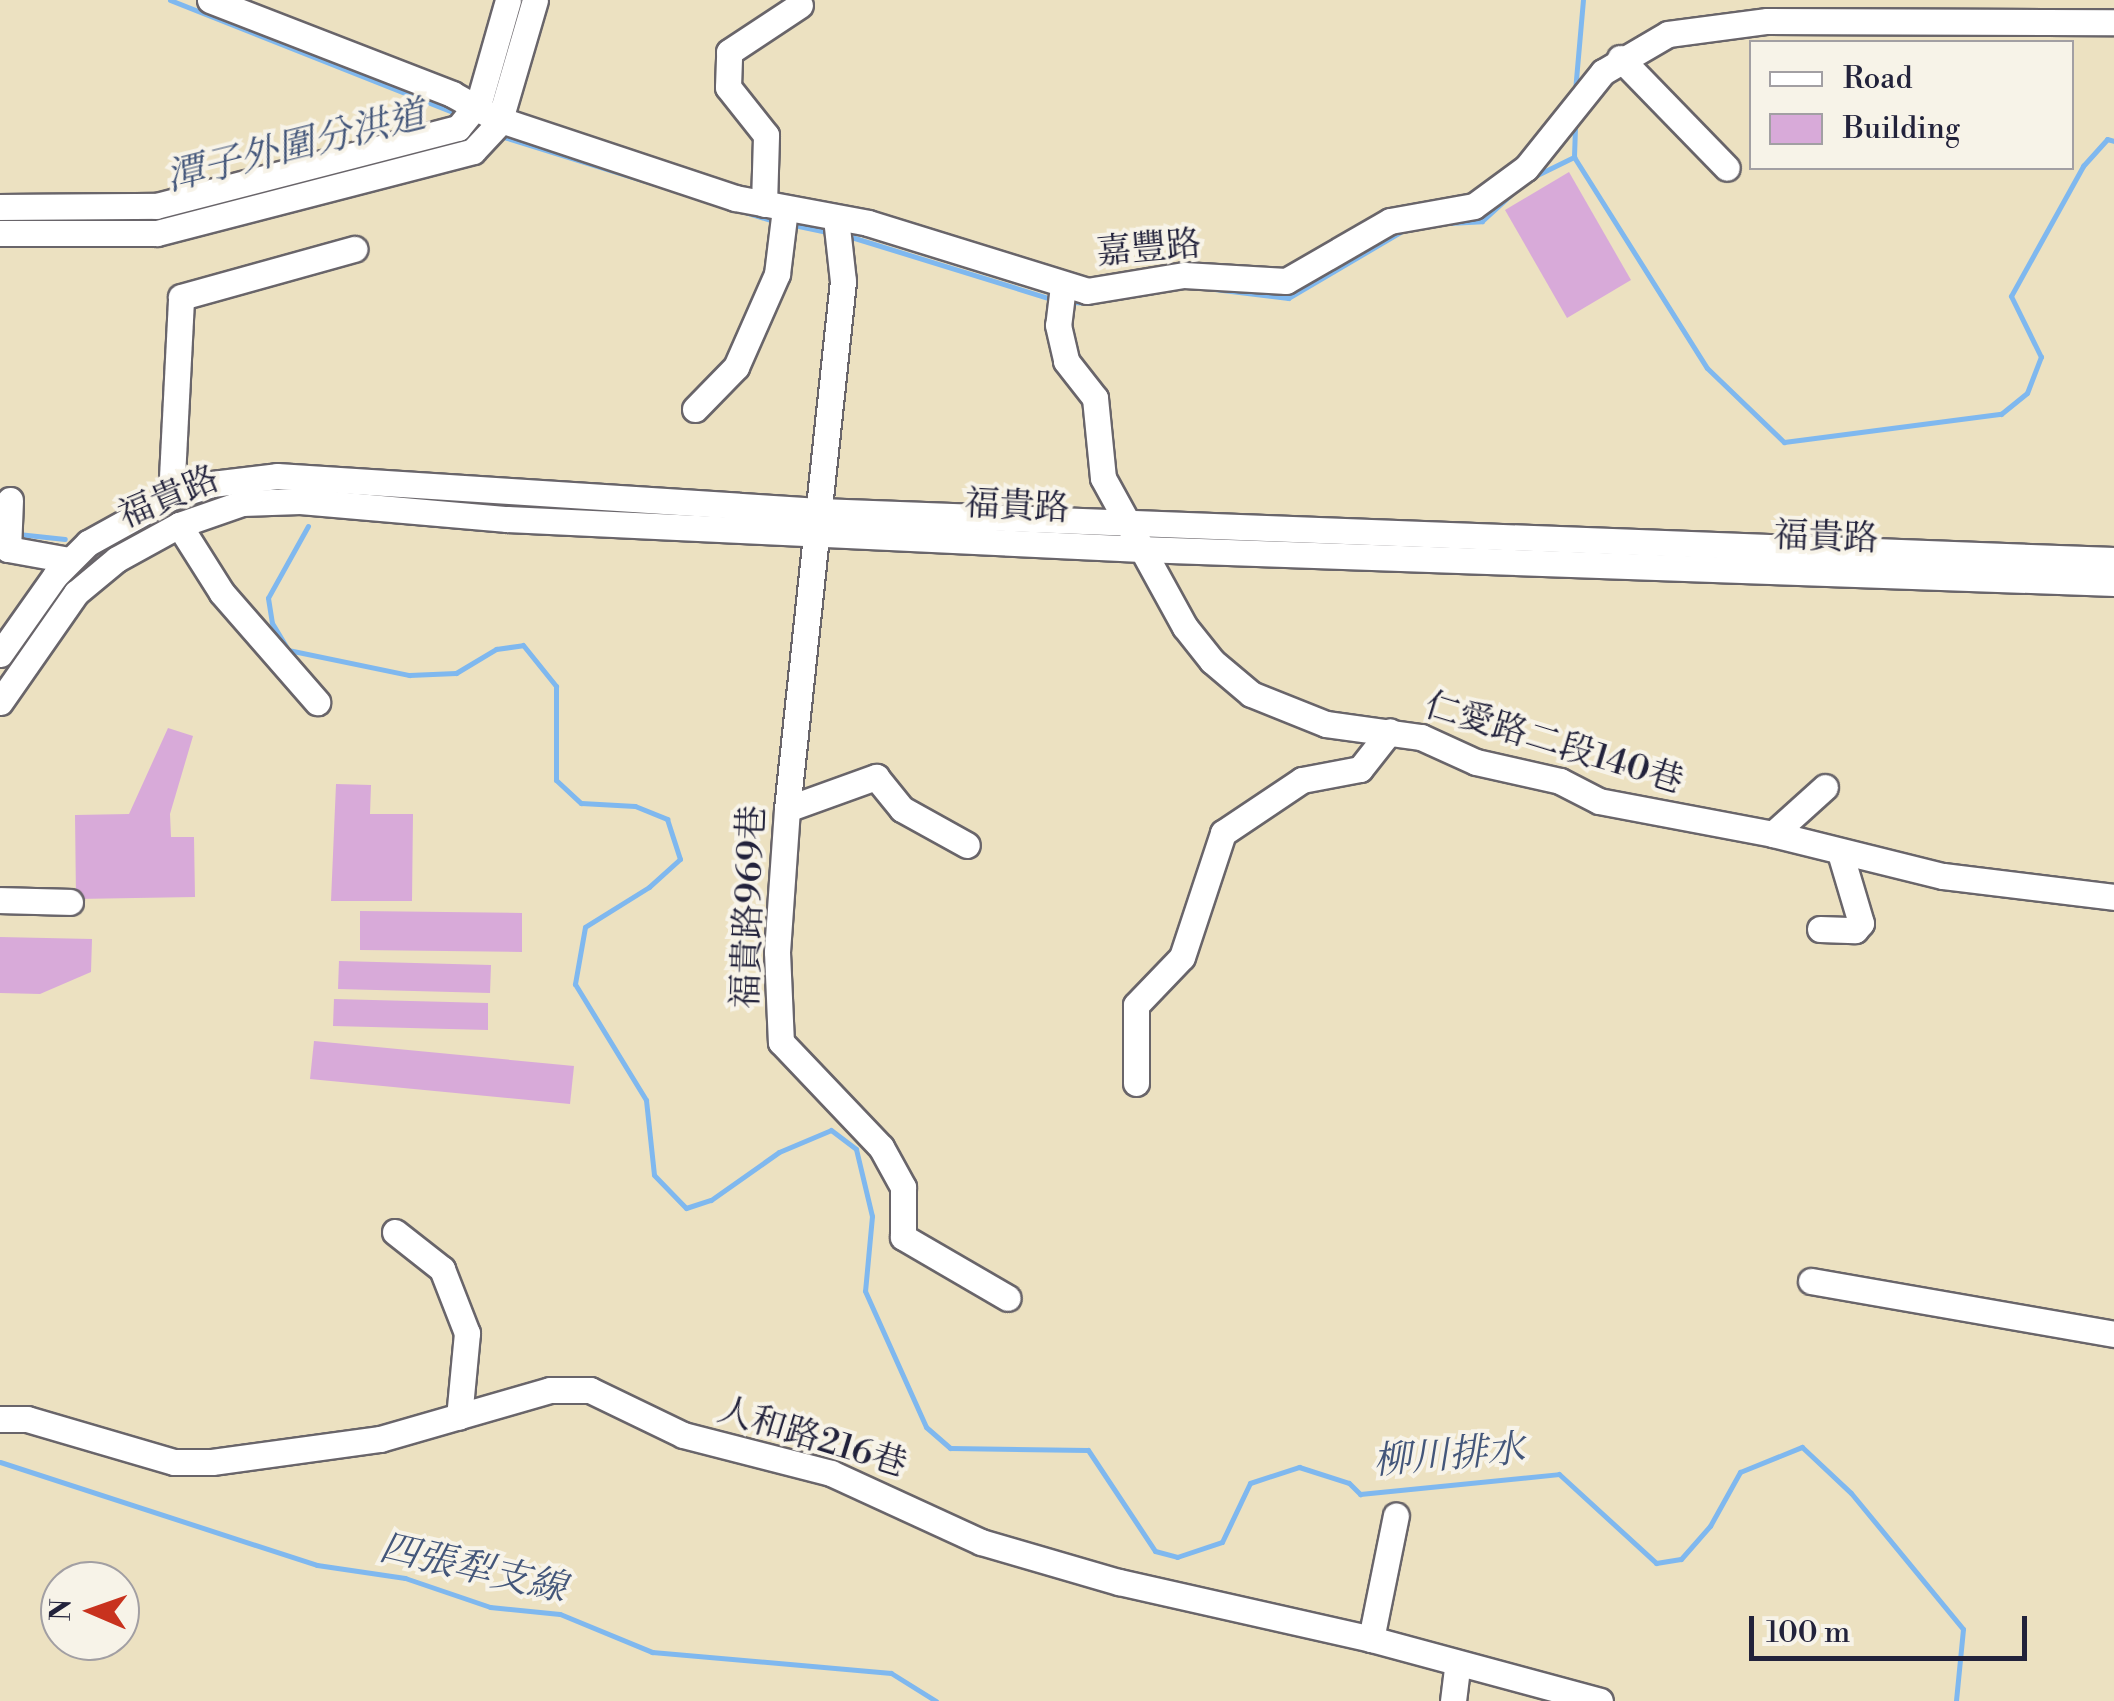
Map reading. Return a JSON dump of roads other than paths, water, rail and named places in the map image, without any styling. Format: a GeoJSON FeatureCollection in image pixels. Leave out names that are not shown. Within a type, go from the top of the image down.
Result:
{"type":"FeatureCollection","features":[{"type":"Feature","properties":{"kind":"street","name":"嘉豐路"},"geometry":{"type":"LineString","coordinates":[[210,0],[452,94],[474,110],[501,120],[774,206],[836,218],[1064,286],[1104,290],[1184,275],[1286,281],[1390,221],[1474,206],[1526,168],[1585,88],[1620,58],[1668,34],[1736,23],[1987,10],[2114,22]]}},
{"type":"Feature","properties":{"kind":"street"},"geometry":{"type":"LineString","coordinates":[[0,234],[104,222],[458,128],[474,110],[508,0]]}},
{"type":"Feature","properties":{"kind":"street"},"geometry":{"type":"LineString","coordinates":[[0,208],[165,232],[461,156],[481,146],[501,120],[536,0]]}},
{"type":"Feature","properties":{"kind":"street"},"geometry":{"type":"LineString","coordinates":[[695,409],[736,367],[777,274],[766,135],[728,87],[728,52],[800,5]]}},
{"type":"Feature","properties":{"kind":"street"},"geometry":{"type":"LineString","coordinates":[[1620,58],[1727,168]]}},
{"type":"Feature","properties":{"kind":"street","name":"福貴路969巷"},"geometry":{"type":"LineString","coordinates":[[836,218],[843,281],[786,809],[777,952],[781,1042],[881,1146],[904,1187],[903,1237],[1008,1298]]}},
{"type":"Feature","properties":{"kind":"street"},"geometry":{"type":"LineString","coordinates":[[171,497],[181,297],[354,248]]}},
{"type":"Feature","properties":{"kind":"street","name":"仁愛路二段140巷"},"geometry":{"type":"LineString","coordinates":[[1064,286],[1058,325],[1066,360],[1094,398],[1104,478],[1185,627],[1251,694],[1326,724],[1422,736],[1476,762],[1543,776],[1599,801],[1772,834],[1841,856],[2114,897]]}},
{"type":"Feature","properties":{"kind":"street","name":"福貴路"},"geometry":{"type":"LineString","coordinates":[[0,654],[69,560],[171,497],[212,484],[277,476],[1140,549],[2114,582]]}},
{"type":"Feature","properties":{"kind":"street"},"geometry":{"type":"LineString","coordinates":[[10,500],[8,549],[69,560]]}},
{"type":"Feature","properties":{"kind":"street","name":"福貴路"},"geometry":{"type":"LineString","coordinates":[[0,702],[76,593],[117,559],[179,526],[242,504],[300,501],[819,522],[1124,518],[2114,560]]}},
{"type":"Feature","properties":{"kind":"street"},"geometry":{"type":"LineString","coordinates":[[179,526],[222,593],[317,702]]}},
{"type":"Feature","properties":{"kind":"street"},"geometry":{"type":"LineString","coordinates":[[1136,1082],[1136,1005],[1182,957],[1223,833],[1302,780],[1360,769],[1390,731]]}},
{"type":"Feature","properties":{"kind":"street"},"geometry":{"type":"LineString","coordinates":[[786,809],[876,777],[902,809],[967,845]]}},
{"type":"Feature","properties":{"kind":"street"},"geometry":{"type":"LineString","coordinates":[[1772,834],[1825,787]]}},
{"type":"Feature","properties":{"kind":"street"},"geometry":{"type":"LineString","coordinates":[[1820,929],[1855,930],[1861,923],[1841,856]]}},
{"type":"Feature","properties":{"kind":"street"},"geometry":{"type":"LineString","coordinates":[[0,900],[70,902]]}},
{"type":"Feature","properties":{"kind":"street"},"geometry":{"type":"LineString","coordinates":[[395,1232],[442,1269],[467,1333],[459,1416]]}},
{"type":"Feature","properties":{"kind":"street"},"geometry":{"type":"LineString","coordinates":[[1810,1281],[2114,1334]]}},
{"type":"Feature","properties":{"kind":"street","name":"人和路216巷"},"geometry":{"type":"LineString","coordinates":[[0,1419],[27,1419],[174,1462],[212,1462],[380,1439],[550,1390],[590,1390],[683,1436],[831,1473],[981,1542],[1119,1582],[1371,1639],[1458,1666],[1600,1701]]}},
{"type":"Feature","properties":{"kind":"street"},"geometry":{"type":"LineString","coordinates":[[1371,1639],[1396,1516]]}},
{"type":"Feature","properties":{"kind":"street"},"geometry":{"type":"LineString","coordinates":[[1453,1701],[1458,1666]]}},
{"type":"Feature","properties":{"kind":"waterway","name":"潭子外圍分洪道"},"geometry":{"type":"LineString","coordinates":[[170,0],[453,112]]}},
{"type":"Feature","properties":{"kind":"waterway"},"geometry":{"type":"LineString","coordinates":[[1575,91],[1583,0]]}},
{"type":"Feature","properties":{"kind":"waterway"},"geometry":{"type":"LineString","coordinates":[[1574,156],[1575,122]]}},
{"type":"Feature","properties":{"kind":"waterway"},"geometry":{"type":"LineString","coordinates":[[504,137],[773,221]]}},
{"type":"Feature","properties":{"kind":"waterway"},"geometry":{"type":"LineString","coordinates":[[1533,177],[1574,157],[1707,368],[1784,442],[2001,414],[2027,393],[2041,357],[2011,296],[2083,166],[2107,139],[2114,141]]}},
{"type":"Feature","properties":{"kind":"waterway"},"geometry":{"type":"LineString","coordinates":[[1449,223],[1482,221],[1516,190]]}},
{"type":"Feature","properties":{"kind":"waterway"},"geometry":{"type":"LineString","coordinates":[[789,224],[827,232]]}},
{"type":"Feature","properties":{"kind":"waterway"},"geometry":{"type":"LineString","coordinates":[[1206,288],[1288,298],[1404,230]]}},
{"type":"Feature","properties":{"kind":"waterway"},"geometry":{"type":"LineString","coordinates":[[848,236],[1052,299]]}},
{"type":"Feature","properties":{"kind":"waterway"},"geometry":{"type":"LineString","coordinates":[[1068,302],[1091,303]]}},
{"type":"Feature","properties":{"kind":"waterway","name":"柳川排水"},"geometry":{"type":"LineString","coordinates":[[308,526],[268,598],[272,623],[288,650],[409,675],[456,673],[496,649],[523,645],[556,686],[556,780],[581,803],[635,806],[667,819],[680,859],[649,887],[585,927],[575,984],[646,1100],[654,1175],[686,1208],[711,1200],[779,1152],[831,1130],[856,1149],[872,1216],[865,1291],[926,1427],[950,1448],[1088,1450],[1155,1551],[1177,1557],[1222,1542],[1250,1483],[1299,1467],[1349,1483],[1360,1494],[1559,1474],[1656,1563],[1681,1559],[1710,1526],[1740,1472],[1802,1447],[1851,1493],[1963,1629],[1956,1701]]}},
{"type":"Feature","properties":{"kind":"waterway","name":"柳川排水"},"geometry":{"type":"LineString","coordinates":[[18,534],[65,539]]}},
{"type":"Feature","properties":{"kind":"waterway","name":"四張犁支線"},"geometry":{"type":"LineString","coordinates":[[0,1462],[317,1565],[405,1578],[490,1607],[560,1614],[652,1652],[891,1673],[936,1701]]}}]}
